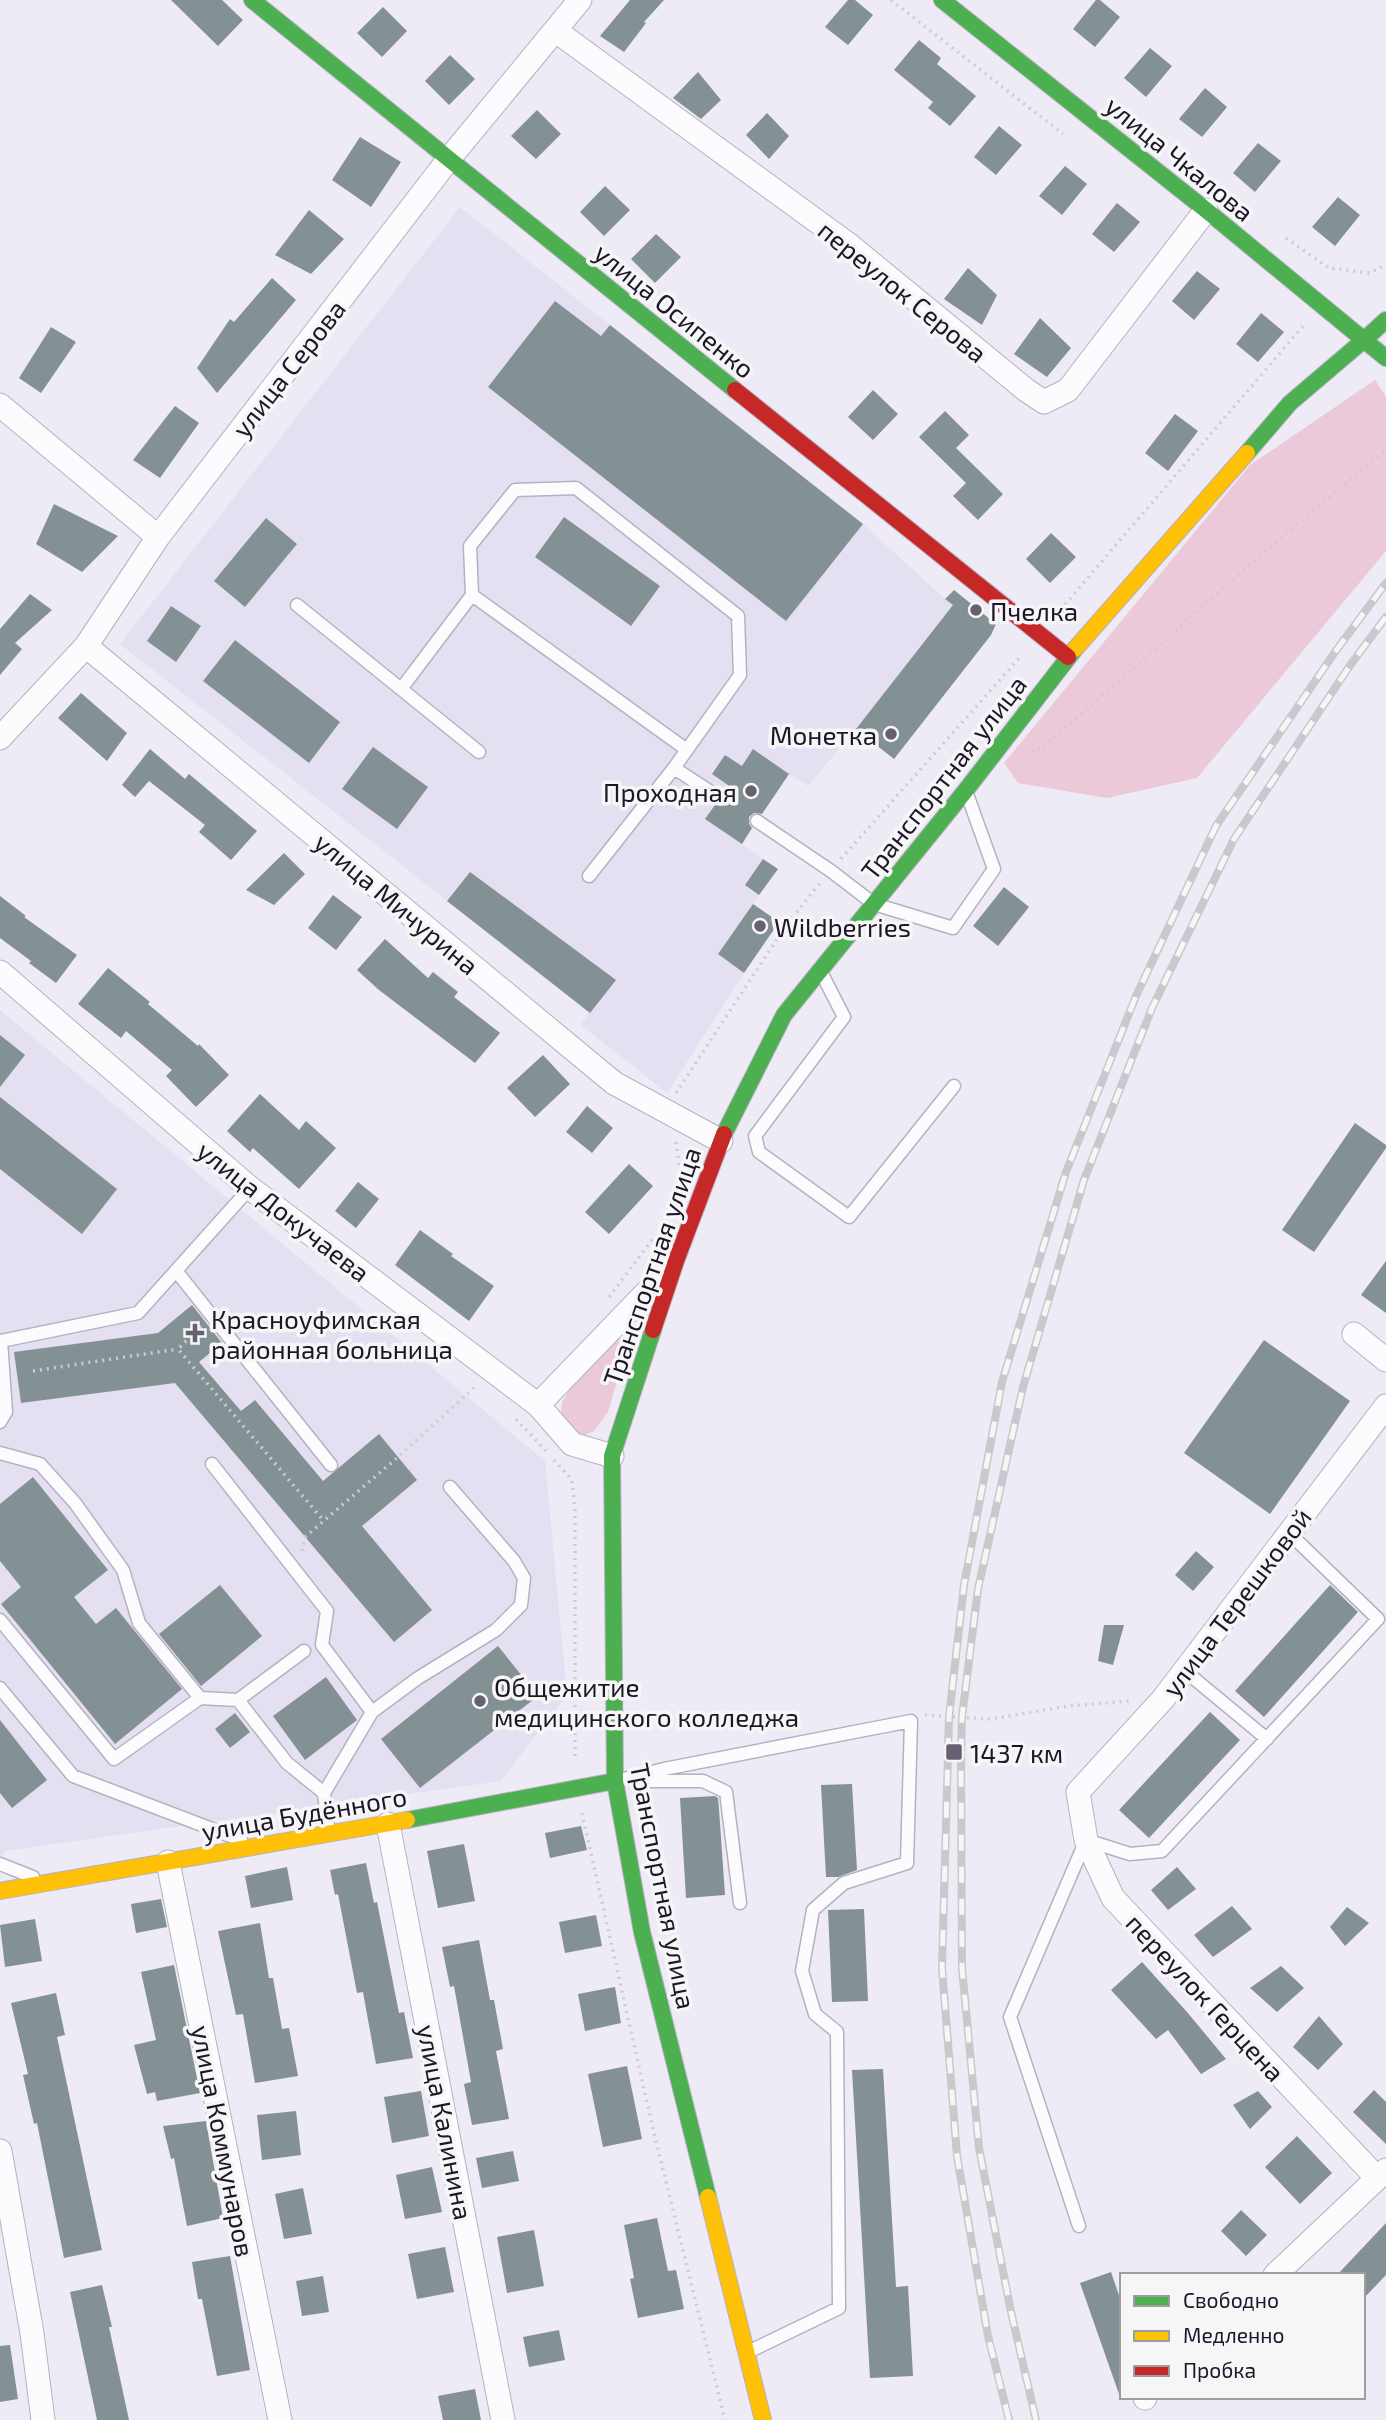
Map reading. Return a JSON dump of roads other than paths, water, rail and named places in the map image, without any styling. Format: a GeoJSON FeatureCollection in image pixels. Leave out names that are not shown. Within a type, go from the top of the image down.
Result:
{"type":"FeatureCollection","features":[{"type":"Feature","properties":{"kind":"main road","name":"улица Осипенко"},"geometry":{"type":"LineString","coordinates":[[252,0],[1068,657]]}},
{"type":"Feature","properties":{"kind":"main road","name":"улица Чкалова"},"geometry":{"type":"LineString","coordinates":[[942,0],[1206,210],[1386,358]]}},
{"type":"Feature","properties":{"kind":"main road","name":"Транспортная улица"},"geometry":{"type":"LineString","coordinates":[[763,2420],[642,1932],[615,1781],[612,1456],[676,1261],[721,1141],[784,1016],[966,790],[1068,657],[1290,403],[1386,320]]}},
{"type":"Feature","properties":{"kind":"main road","name":"улица Будённого"},"geometry":{"type":"LineString","coordinates":[[0,1891],[388,1824],[615,1781]]}},
{"type":"Feature","properties":{"kind":"street","name":"улица Серова"},"geometry":{"type":"LineString","coordinates":[[0,738],[86,646],[158,537],[448,160],[580,0]]}},
{"type":"Feature","properties":{"kind":"street","name":"переулок Серова"},"geometry":{"type":"LineString","coordinates":[[556,31],[848,244],[1044,402],[1068,390],[1206,210]]}},
{"type":"Feature","properties":{"kind":"street"},"geometry":{"type":"LineString","coordinates":[[0,405],[158,537]]}},
{"type":"Feature","properties":{"kind":"street","name":"улица Мичурина"},"geometry":{"type":"LineString","coordinates":[[86,646],[614,1083],[721,1141]]}},
{"type":"Feature","properties":{"kind":"street","name":"улица Докучаева"},"geometry":{"type":"LineString","coordinates":[[0,972],[250,1188],[538,1405],[572,1444],[612,1456]]}},
{"type":"Feature","properties":{"kind":"street"},"geometry":{"type":"LineString","coordinates":[[538,1405],[676,1261]]}},
{"type":"Feature","properties":{"kind":"street"},"geometry":{"type":"LineString","coordinates":[[1354,1334],[1386,1360]]}},
{"type":"Feature","properties":{"kind":"street","name":"улица Терешковой"},"geometry":{"type":"LineString","coordinates":[[1078,1792],[1163,1699],[1386,1406]]}},
{"type":"Feature","properties":{"kind":"street","name":"переулок Герцена"},"geometry":{"type":"LineString","coordinates":[[1078,1792],[1086,1839],[1113,1898],[1382,2174]]}},
{"type":"Feature","properties":{"kind":"street","name":"улица Калинина"},"geometry":{"type":"LineString","coordinates":[[388,1824],[503,2420]]}},
{"type":"Feature","properties":{"kind":"street","name":"улица Коммунаров"},"geometry":{"type":"LineString","coordinates":[[168,1862],[280,2420]]}},
{"type":"Feature","properties":{"kind":"street"},"geometry":{"type":"LineString","coordinates":[[0,2151],[32,2333],[43,2420]]}},
{"type":"Feature","properties":{"kind":"street"},"geometry":{"type":"LineString","coordinates":[[1277,2273],[1382,2174]]}},
{"type":"Feature","properties":{"kind":"lane"},"geometry":{"type":"LineString","coordinates":[[401,689],[472,595],[470,546],[514,489],[576,488],[738,616],[740,676],[674,768],[589,876]]}},
{"type":"Feature","properties":{"kind":"lane"},"geometry":{"type":"LineString","coordinates":[[472,595],[687,750]]}},
{"type":"Feature","properties":{"kind":"lane"},"geometry":{"type":"LineString","coordinates":[[297,605],[478,752]]}},
{"type":"Feature","properties":{"kind":"lane"},"geometry":{"type":"LineString","coordinates":[[674,768],[720,798]]}},
{"type":"Feature","properties":{"kind":"lane"},"geometry":{"type":"LineString","coordinates":[[757,821],[831,870],[874,904],[953,928],[994,869],[966,790]]}},
{"type":"Feature","properties":{"kind":"lane"},"geometry":{"type":"LineString","coordinates":[[820,971],[844,1017],[755,1136],[759,1152],[849,1217],[954,1086]]}},
{"type":"Feature","properties":{"kind":"lane"},"geometry":{"type":"LineString","coordinates":[[0,1422],[6,1412],[1,1341],[138,1313],[250,1188]]}},
{"type":"Feature","properties":{"kind":"lane"},"geometry":{"type":"LineString","coordinates":[[177,1272],[331,1465]]}},
{"type":"Feature","properties":{"kind":"lane"},"geometry":{"type":"LineString","coordinates":[[0,1453],[40,1464],[75,1503],[123,1570],[139,1623],[200,1698]]}},
{"type":"Feature","properties":{"kind":"lane"},"geometry":{"type":"LineString","coordinates":[[212,1464],[327,1611],[322,1645],[372,1712]]}},
{"type":"Feature","properties":{"kind":"lane"},"geometry":{"type":"LineString","coordinates":[[329,1834],[324,1793],[372,1712],[418,1678],[496,1630],[521,1605],[524,1578],[514,1561],[450,1487]]}},
{"type":"Feature","properties":{"kind":"lane"},"geometry":{"type":"LineString","coordinates":[[1079,2226],[1010,2017],[1086,1839],[1130,1854],[1162,1852],[1378,1619],[1289,1533]]}},
{"type":"Feature","properties":{"kind":"lane"},"geometry":{"type":"LineString","coordinates":[[0,1620],[114,1759],[200,1698],[238,1700],[304,1651]]}},
{"type":"Feature","properties":{"kind":"lane"},"geometry":{"type":"LineString","coordinates":[[1185,1671],[1267,1739]]}},
{"type":"Feature","properties":{"kind":"lane"},"geometry":{"type":"LineString","coordinates":[[0,1688],[73,1776],[255,1845]]}},
{"type":"Feature","properties":{"kind":"lane"},"geometry":{"type":"LineString","coordinates":[[238,1700],[287,1763],[324,1793]]}},
{"type":"Feature","properties":{"kind":"lane"},"geometry":{"type":"LineString","coordinates":[[615,1781],[911,1721],[907,1863],[844,1884],[813,1910],[802,1971],[815,2014],[837,2032],[839,2308],[747,2353]]}},
{"type":"Feature","properties":{"kind":"lane"},"geometry":{"type":"LineString","coordinates":[[615,1781],[703,1781],[726,1792],[740,1903]]}},
{"type":"Feature","properties":{"kind":"lane"},"geometry":{"type":"LineString","coordinates":[[0,1864],[50,1883]]}},
{"type":"Feature","properties":{"kind":"railway"},"geometry":{"type":"LineString","coordinates":[[1009,2420],[988,2336],[957,2156],[942,1968],[949,1717],[964,1585],[1002,1382],[1066,1172],[1136,996],[1216,826],[1335,652],[1386,583]]}},
{"type":"Feature","properties":{"kind":"railway"},"geometry":{"type":"LineString","coordinates":[[1036,2420],[1011,2312],[979,2148],[962,1968],[962,1717],[978,1589],[1023,1387],[1084,1180],[1152,1008],[1234,839],[1351,664],[1386,617]]}},
{"type":"Feature","properties":{"kind":"place","name":"Пчелка"},"geometry":{"type":"Point","coordinates":[976,610]}},
{"type":"Feature","properties":{"kind":"place","name":"Монетка"},"geometry":{"type":"Point","coordinates":[891,734]}},
{"type":"Feature","properties":{"kind":"place","name":"Проходная"},"geometry":{"type":"Point","coordinates":[751,791]}},
{"type":"Feature","properties":{"kind":"place","name":"Wildberries"},"geometry":{"type":"Point","coordinates":[760,926]}},
{"type":"Feature","properties":{"kind":"place","name":"Красноуфимская районная больница"},"geometry":{"type":"Point","coordinates":[195,1333]}},
{"type":"Feature","properties":{"kind":"place","name":"Общежитие медицинского колледжа"},"geometry":{"type":"Point","coordinates":[480,1701]}},
{"type":"Feature","properties":{"kind":"place","name":"1437 км"},"geometry":{"type":"Point","coordinates":[954,1752]}}]}
